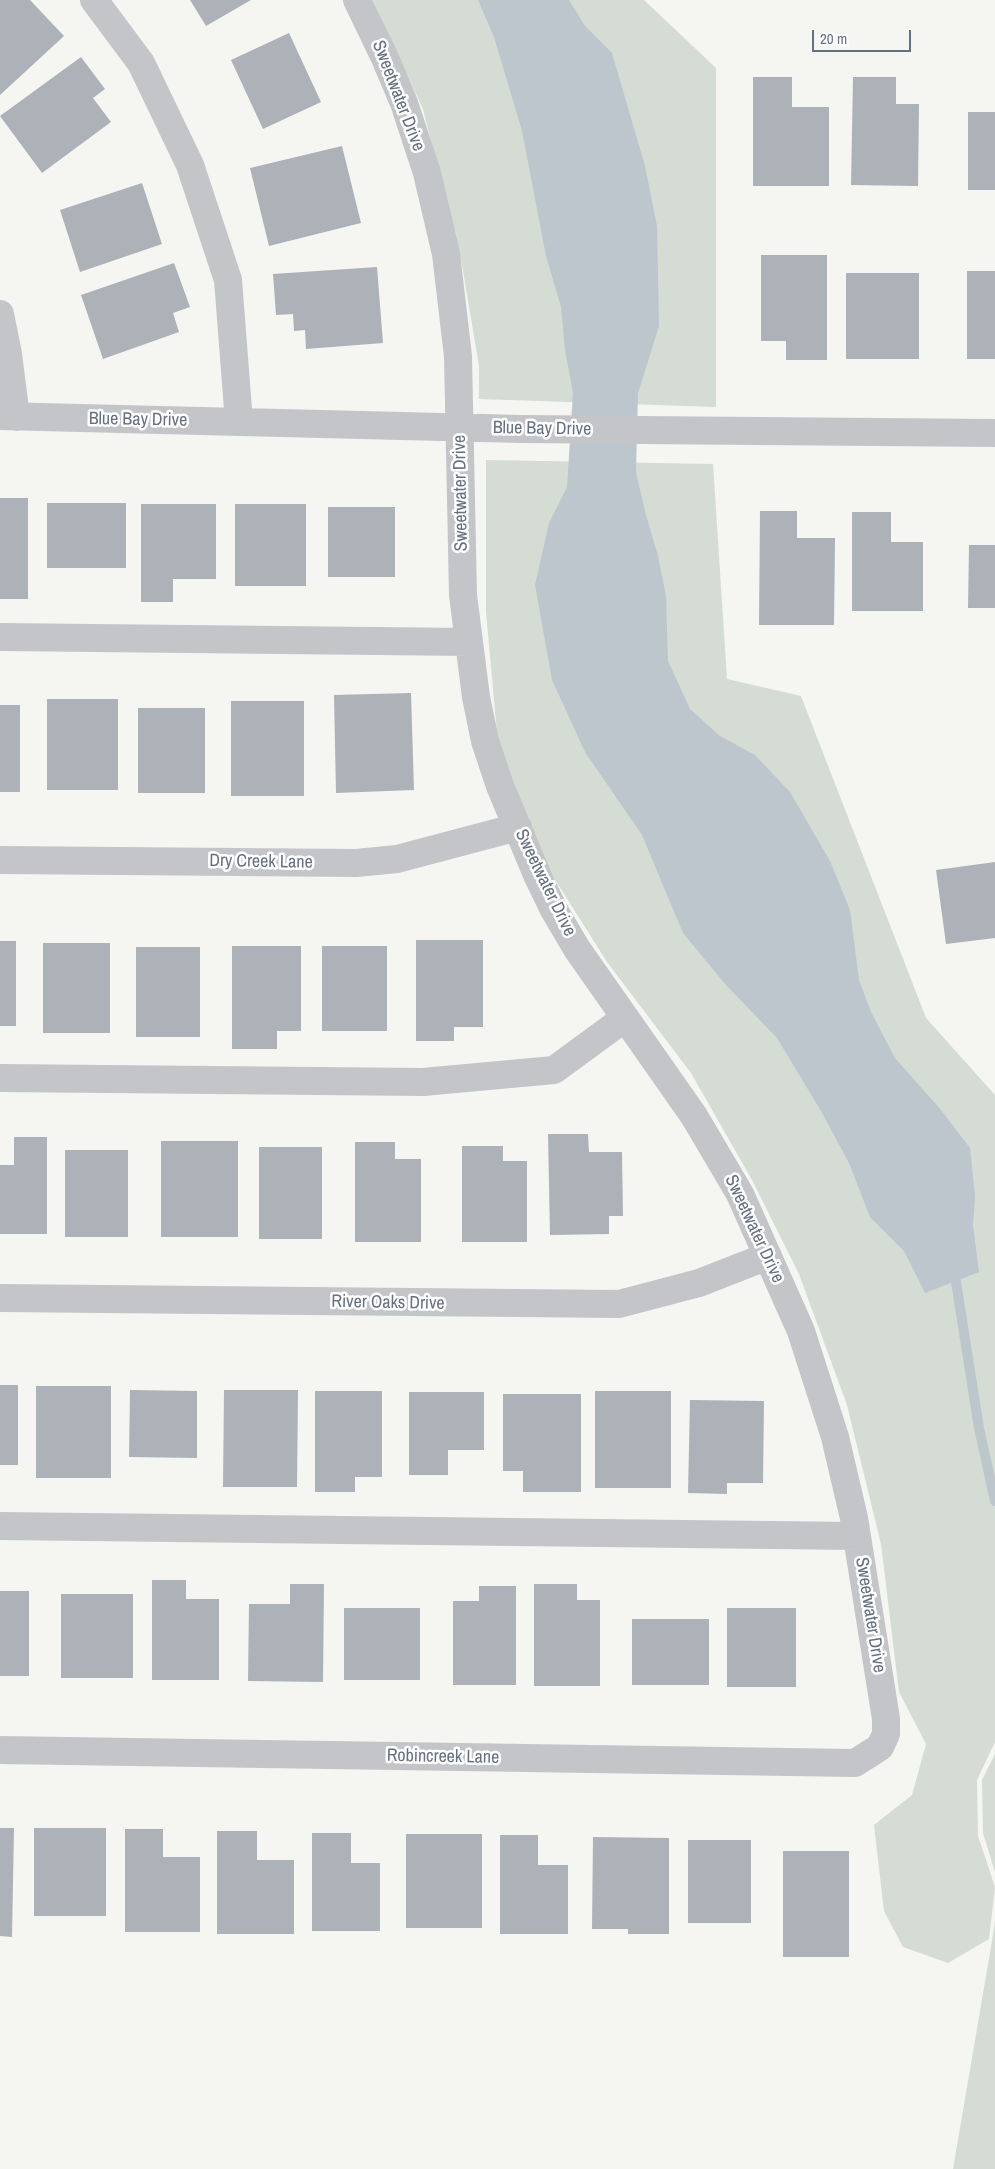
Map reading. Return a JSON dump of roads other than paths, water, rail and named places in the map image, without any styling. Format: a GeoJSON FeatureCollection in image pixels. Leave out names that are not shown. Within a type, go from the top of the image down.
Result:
{"type":"FeatureCollection","features":[{"type":"Feature","properties":{"kind":"street"},"geometry":{"type":"LineString","coordinates":[[94,0],[141,63],[190,165],[228,280],[239,422]]}},
{"type":"Feature","properties":{"kind":"street","name":"Sweetwater Drive"},"geometry":{"type":"LineString","coordinates":[[357,0],[404,103],[427,173],[446,254],[458,356],[463,594],[476,697],[485,741],[500,786],[554,910],[577,949],[694,1116],[708,1139],[740,1194],[801,1331],[835,1437],[857,1536],[886,1719],[886,1734],[880,1747]]}},
{"type":"Feature","properties":{"kind":"street"},"geometry":{"type":"LineString","coordinates":[[0,314],[8,354],[8,417]]}},
{"type":"Feature","properties":{"kind":"street","name":"Blue Bay Drive"},"geometry":{"type":"LineString","coordinates":[[8,417],[459,428],[995,433]]}},
{"type":"Feature","properties":{"kind":"street"},"geometry":{"type":"LineString","coordinates":[[0,636],[469,642]]}},
{"type":"Feature","properties":{"kind":"street","name":"Dry Creek Lane"},"geometry":{"type":"LineString","coordinates":[[0,860],[356,863],[397,859],[518,827]]}},
{"type":"Feature","properties":{"kind":"street"},"geometry":{"type":"LineString","coordinates":[[0,1078],[423,1082],[554,1070],[625,1018]]}},
{"type":"Feature","properties":{"kind":"street","name":"River Oaks Drive"},"geometry":{"type":"LineString","coordinates":[[0,1298],[619,1304],[699,1283],[768,1256]]}},
{"type":"Feature","properties":{"kind":"street"},"geometry":{"type":"LineString","coordinates":[[0,1526],[857,1536]]}},
{"type":"Feature","properties":{"kind":"street","name":"Robincreek Lane"},"geometry":{"type":"LineString","coordinates":[[0,1750],[855,1763],[880,1747]]}},
{"type":"Feature","properties":{"kind":"waterway"},"geometry":{"type":"LineString","coordinates":[[956,1282],[979,1428],[995,1501]]}}]}
